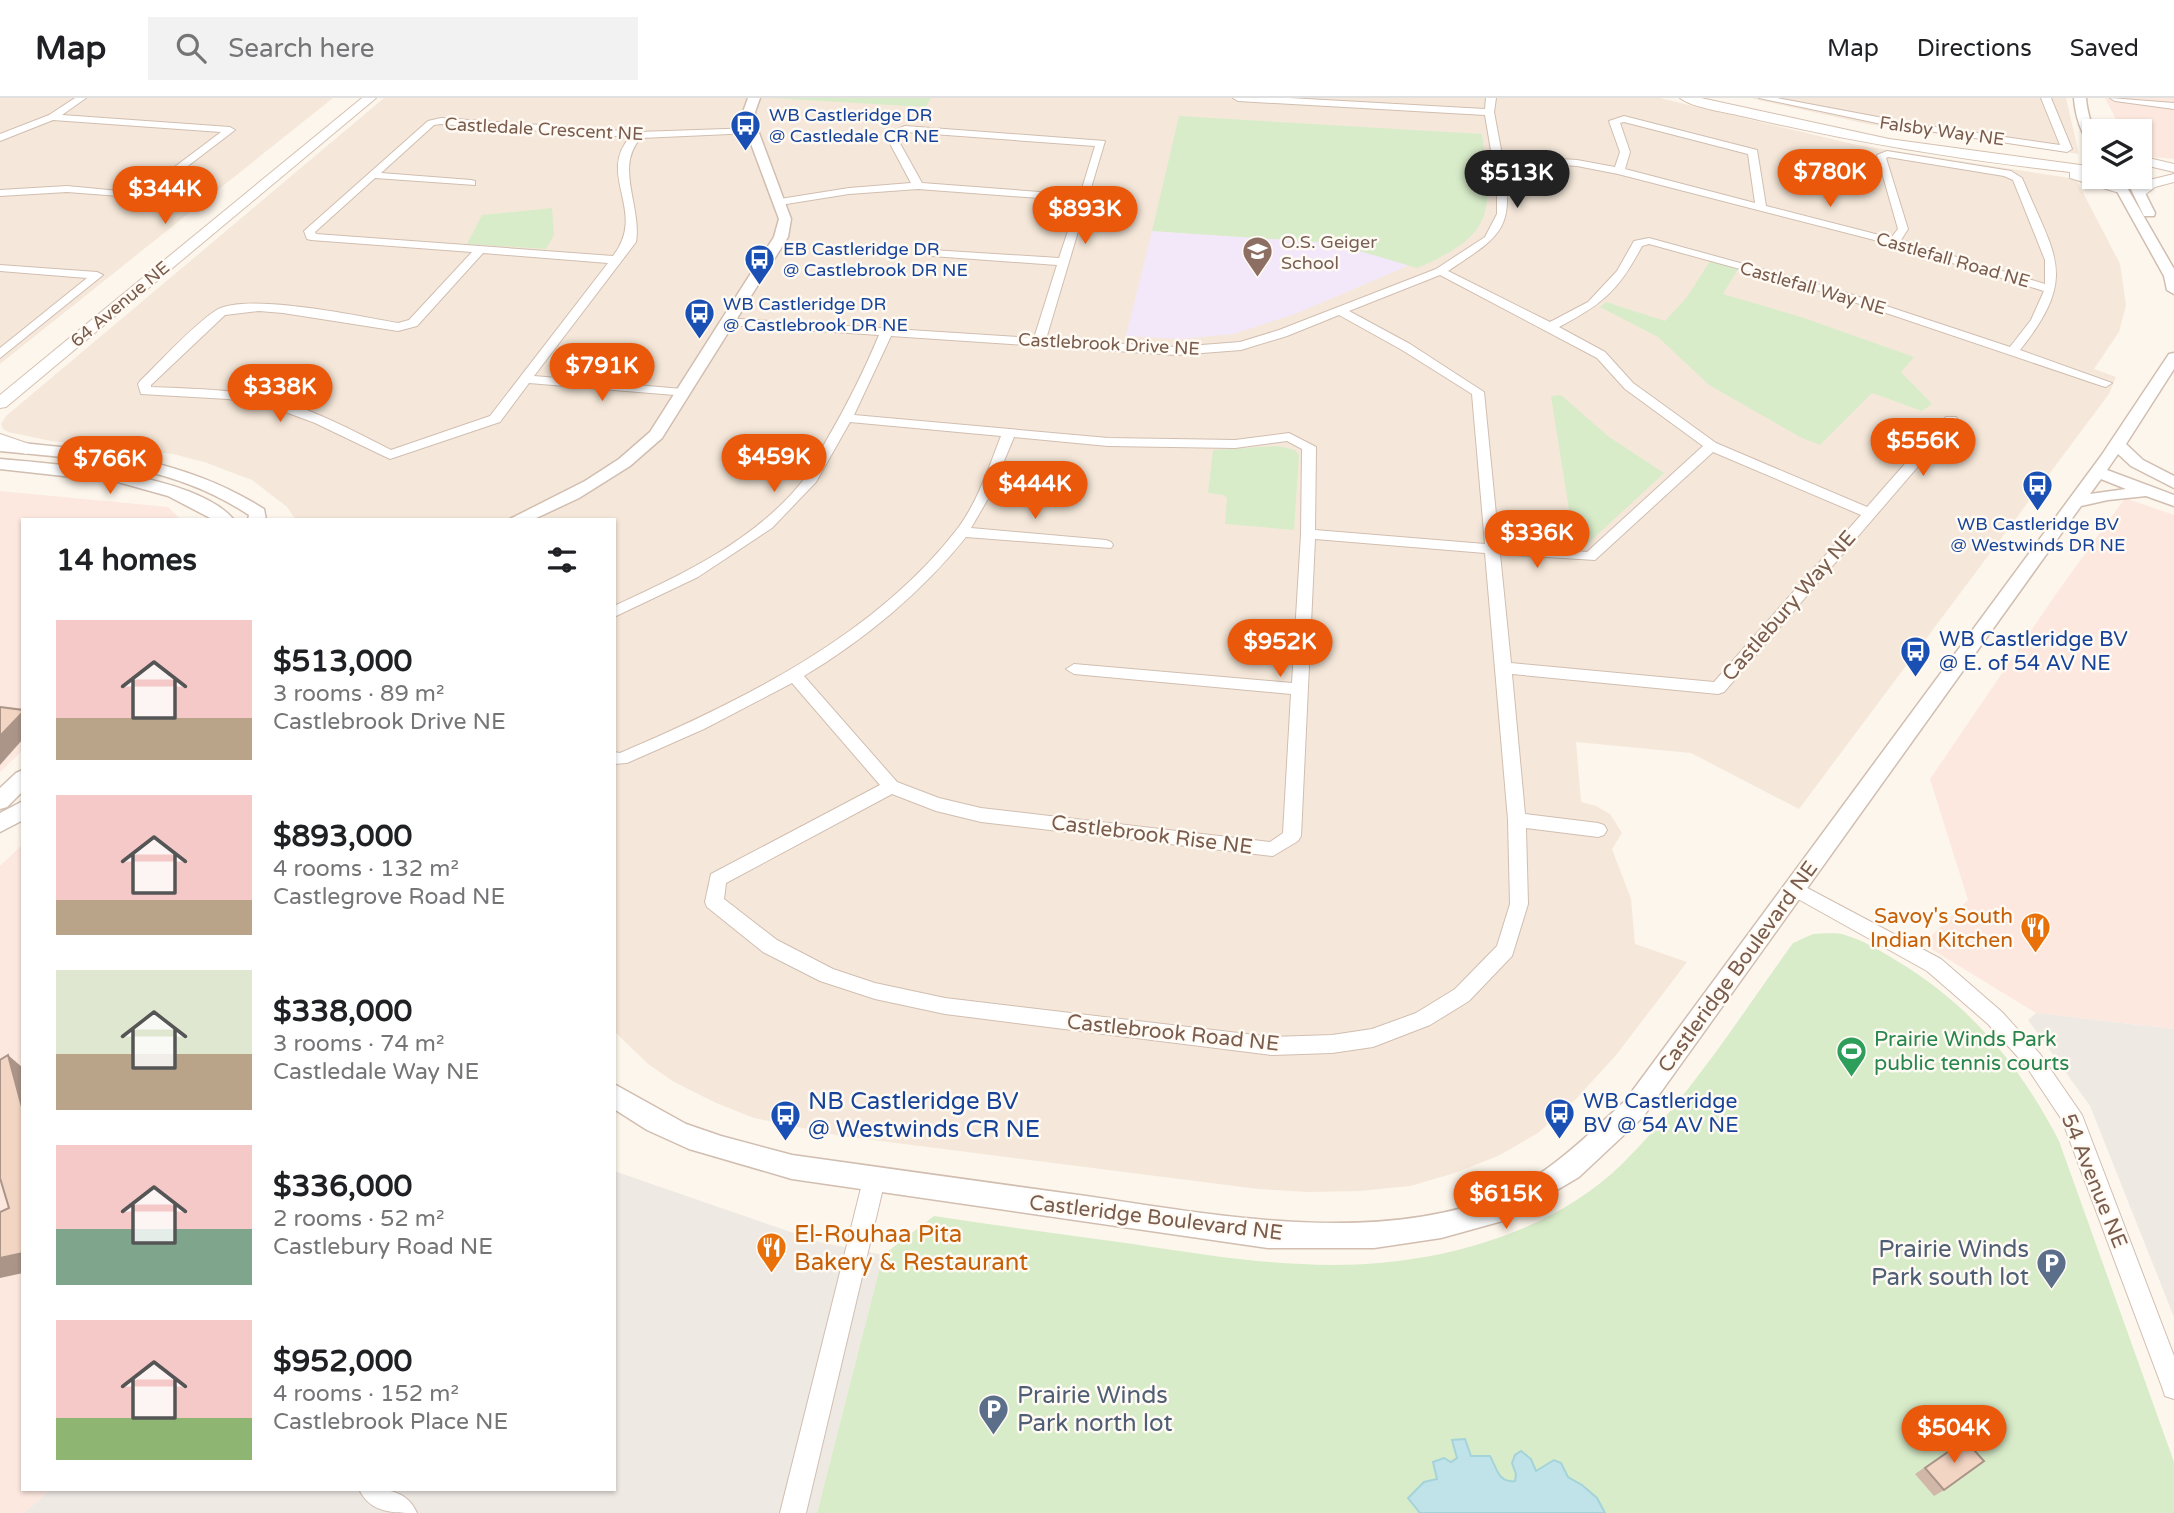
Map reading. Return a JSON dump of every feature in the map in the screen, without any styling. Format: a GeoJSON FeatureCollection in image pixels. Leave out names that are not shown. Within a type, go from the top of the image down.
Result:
{"type":"FeatureCollection","features":[{"type":"Feature","properties":{"kind":"main road","name":"64 Avenue NE"},"geometry":{"type":"LineString","coordinates":[[3,380],[351,98]]}},
{"type":"Feature","properties":{"kind":"main road","name":"64 Avenue NE"},"geometry":{"type":"LineString","coordinates":[[0,403],[370,98]]}},
{"type":"Feature","properties":{"kind":"main road"},"geometry":{"type":"LineString","coordinates":[[1686,98],[1842,135],[2082,170]]}},
{"type":"Feature","properties":{"kind":"main road"},"geometry":{"type":"LineString","coordinates":[[1716,98],[1915,140],[2082,161]]}},
{"type":"Feature","properties":{"kind":"main road"},"geometry":{"type":"LineString","coordinates":[[2152,163],[2174,169]]}},
{"type":"Feature","properties":{"kind":"main road"},"geometry":{"type":"LineString","coordinates":[[2038,165],[2082,175]]}},
{"type":"Feature","properties":{"kind":"main road"},"geometry":{"type":"LineString","coordinates":[[2152,168],[2174,169]]}},
{"type":"Feature","properties":{"kind":"main road"},"geometry":{"type":"LineString","coordinates":[[2152,176],[2174,178]]}},
{"type":"Feature","properties":{"kind":"main road"},"geometry":{"type":"LineString","coordinates":[[2142,193],[2150,184],[2174,178]]}},
{"type":"Feature","properties":{"kind":"main road"},"geometry":{"type":"LineString","coordinates":[[0,439],[26,449]]}},
{"type":"Feature","properties":{"kind":"street"},"geometry":{"type":"LineString","coordinates":[[0,138],[51,117],[81,98]]}},
{"type":"Feature","properties":{"kind":"street"},"geometry":{"type":"LineString","coordinates":[[521,518],[566,501],[601,481],[633,459],[656,436],[781,237],[785,219],[752,130],[748,112],[754,98]]}},
{"type":"Feature","properties":{"kind":"street"},"geometry":{"type":"LineString","coordinates":[[1238,98],[1377,102],[1489,112]]}},
{"type":"Feature","properties":{"kind":"street","name":"Castlebrook Drive NE"},"geometry":{"type":"LineString","coordinates":[[728,321],[1148,349],[1208,349],[1251,343],[1440,271],[1489,239],[1502,214],[1502,186],[1489,112],[1491,98]]}},
{"type":"Feature","properties":{"kind":"street","name":"Falsby Way NE"},"geometry":{"type":"LineString","coordinates":[[1764,98],[1832,114],[1923,130],[2067,149],[2046,98]]}},
{"type":"Feature","properties":{"kind":"street"},"geometry":{"type":"LineString","coordinates":[[2080,98],[2084,119]]}},
{"type":"Feature","properties":{"kind":"street"},"geometry":{"type":"LineString","coordinates":[[2086,98],[2097,119]]}},
{"type":"Feature","properties":{"kind":"street"},"geometry":{"type":"LineString","coordinates":[[2115,98],[2174,106]]}},
{"type":"Feature","properties":{"kind":"street"},"geometry":{"type":"LineString","coordinates":[[0,193],[67,189],[142,196],[230,130],[51,117]]}},
{"type":"Feature","properties":{"kind":"street"},"geometry":{"type":"LineString","coordinates":[[1619,171],[1625,152],[1614,121],[1624,119],[1754,152],[1761,207]]}},
{"type":"Feature","properties":{"kind":"street","name":"Castledale Crescent NE"},"geometry":{"type":"LineString","coordinates":[[616,260],[311,237],[309,231],[431,123],[442,121],[638,135],[752,130]]}},
{"type":"Feature","properties":{"kind":"street"},"geometry":{"type":"LineString","coordinates":[[918,186],[892,138],[895,133],[905,129],[1101,143],[1039,341]]}},
{"type":"Feature","properties":{"kind":"street"},"geometry":{"type":"LineString","coordinates":[[480,250],[413,323],[398,327],[293,311],[235,307],[221,312],[144,384],[146,391],[217,396],[275,404],[335,427],[390,455],[495,419],[630,242],[634,227],[623,158],[628,146],[638,135]]}},
{"type":"Feature","properties":{"kind":"street"},"geometry":{"type":"LineString","coordinates":[[1894,242],[1903,229],[1881,157],[1887,154],[2007,173],[2017,178],[2051,260],[2051,289]]}},
{"type":"Feature","properties":{"kind":"street","name":"Castlefall Road NE"},"geometry":{"type":"LineString","coordinates":[[1496,158],[1577,163],[1619,171],[1894,242],[2051,289],[2037,321],[2013,351]]}},
{"type":"Feature","properties":{"kind":"street"},"geometry":{"type":"LineString","coordinates":[[373,175],[471,183]]}},
{"type":"Feature","properties":{"kind":"street"},"geometry":{"type":"LineString","coordinates":[[780,202],[849,191],[918,186],[1083,198]]}},
{"type":"Feature","properties":{"kind":"street"},"geometry":{"type":"LineString","coordinates":[[2121,189],[2165,266],[2174,290]]}},
{"type":"Feature","properties":{"kind":"street"},"geometry":{"type":"LineString","coordinates":[[2140,189],[2174,257]]}},
{"type":"Feature","properties":{"kind":"street","name":"Castlefall Way NE"},"geometry":{"type":"LineString","coordinates":[[1549,328],[1592,305],[1622,273],[1638,243],[1649,241],[1831,291],[2106,383]]}},
{"type":"Feature","properties":{"kind":"street"},"geometry":{"type":"LineString","coordinates":[[932,253],[1063,262]]}},
{"type":"Feature","properties":{"kind":"street"},"geometry":{"type":"LineString","coordinates":[[0,268],[97,275],[0,354]]}},
{"type":"Feature","properties":{"kind":"street","name":"Castlebury Way NE"},"geometry":{"type":"LineString","coordinates":[[1440,271],[1601,355],[1640,394],[1711,446],[1869,513],[1718,688],[1503,668]]}},
{"type":"Feature","properties":{"kind":"street","name":"Castlebrook Road NE"},"geometry":{"type":"LineString","coordinates":[[891,787],[717,878],[714,902],[770,946],[827,975],[875,991],[945,1006],[1272,1046],[1332,1044],[1373,1038],[1423,1019],[1462,995],[1505,950],[1519,904],[1517,820],[1478,392],[1406,347],[1340,311]]}},
{"type":"Feature","properties":{"kind":"street"},"geometry":{"type":"LineString","coordinates":[[616,611],[681,580],[728,551],[781,512],[809,481],[846,418],[887,331]]}},
{"type":"Feature","properties":{"kind":"street","name":"Castleridge Boulevard NE"},"geometry":{"type":"LineString","coordinates":[[616,1096],[663,1128],[730,1152],[792,1167],[1268,1235],[1374,1236],[1441,1225],[1506,1207],[1570,1168],[1634,1109],[2100,468],[2174,357]]}},
{"type":"Feature","properties":{"kind":"street"},"geometry":{"type":"LineString","coordinates":[[526,379],[682,393]]}},
{"type":"Feature","properties":{"kind":"street","name":"Castlebrook Rise NE"},"geometry":{"type":"LineString","coordinates":[[795,677],[891,787],[936,804],[981,816],[1273,849],[1292,836],[1308,534],[1309,447],[1289,437],[1235,444],[1108,442],[846,418]]}},
{"type":"Feature","properties":{"kind":"street"},"geometry":{"type":"LineString","coordinates":[[1869,513],[1951,420]]}},
{"type":"Feature","properties":{"kind":"street"},"geometry":{"type":"LineString","coordinates":[[616,759],[621,760],[703,725],[795,677],[890,606],[925,573],[961,532],[990,481],[1009,432]]}},
{"type":"Feature","properties":{"kind":"street"},"geometry":{"type":"LineString","coordinates":[[2117,444],[2137,463],[2174,483]]}},
{"type":"Feature","properties":{"kind":"street"},"geometry":{"type":"LineString","coordinates":[[0,446],[133,463],[192,478],[239,498],[258,513],[257,518]]}},
{"type":"Feature","properties":{"kind":"street"},"geometry":{"type":"LineString","coordinates":[[1308,534],[1590,557],[1711,446]]}},
{"type":"Feature","properties":{"kind":"street"},"geometry":{"type":"LineString","coordinates":[[0,464],[100,475],[138,483],[170,491],[223,518]]}},
{"type":"Feature","properties":{"kind":"street"},"geometry":{"type":"LineString","coordinates":[[2100,468],[2174,489]]}},
{"type":"Feature","properties":{"kind":"street"},"geometry":{"type":"LineString","coordinates":[[2100,468],[2174,501]]}},
{"type":"Feature","properties":{"kind":"street"},"geometry":{"type":"LineString","coordinates":[[2073,503],[2108,495],[2150,492]]}},
{"type":"Feature","properties":{"kind":"street"},"geometry":{"type":"LineString","coordinates":[[961,532],[1105,545]]}},
{"type":"Feature","properties":{"kind":"street"},"geometry":{"type":"LineString","coordinates":[[1074,669],[1298,689]]}},
{"type":"Feature","properties":{"kind":"street"},"geometry":{"type":"LineString","coordinates":[[0,801],[21,780]]}},
{"type":"Feature","properties":{"kind":"street"},"geometry":{"type":"LineString","coordinates":[[0,824],[21,810]]}},
{"type":"Feature","properties":{"kind":"street"},"geometry":{"type":"LineString","coordinates":[[1517,820],[1598,830]]}},
{"type":"Feature","properties":{"kind":"street","name":"54 Avenue NE"},"geometry":{"type":"LineString","coordinates":[[1796,889],[1934,965],[1995,1018],[2033,1060],[2071,1115],[2174,1387]]}},
{"type":"Feature","properties":{"kind":"street"},"geometry":{"type":"LineString","coordinates":[[793,1513],[874,1180]]}},
{"type":"Feature","properties":{"kind":"street"},"geometry":{"type":"LineString","coordinates":[[375,1491],[404,1513]]}},
{"type":"Feature","properties":{"kind":"shaded area"},"geometry":{"type":"Polygon","coordinates":[[[0,98],[333,98],[0,364],[0,98]]]}},
{"type":"Feature","properties":{"kind":"shaded area"},"geometry":{"type":"Polygon","coordinates":[[[384,98],[1660,98],[1857,145],[2076,179],[2120,264],[2126,305],[2119,332],[2094,369],[2116,377],[2109,394],[1799,809],[1691,753],[1576,742],[1581,802],[1610,814],[1622,833],[1612,849],[1631,899],[1635,944],[1687,962],[1617,1054],[1576,1099],[1538,1133],[1500,1155],[1455,1173],[1410,1186],[1360,1191],[1258,1189],[841,1136],[754,1118],[674,1082],[648,1064],[616,1033],[616,518],[295,518],[287,507],[252,480],[204,462],[173,454],[51,441],[8,432],[1,424],[6,416],[384,98]]]}},
{"type":"Feature","properties":{"kind":"shaded area"},"geometry":{"type":"Polygon","coordinates":[[[1750,98],[2066,98],[2079,154],[1867,124],[1750,98]]]}},
{"type":"Feature","properties":{"kind":"shaded area"},"geometry":{"type":"Polygon","coordinates":[[[2105,98],[2174,98],[2174,159],[2152,157],[2152,119],[2116,119],[2105,98]]]}},
{"type":"Feature","properties":{"kind":"shaded area","name":"O.S. Geiger School"},"geometry":{"type":"Polygon","coordinates":[[[1152,231],[1333,243],[1410,265],[1295,314],[1233,334],[1181,339],[1126,336],[1152,231]]]}},
{"type":"Feature","properties":{"kind":"shaded area"},"geometry":{"type":"Polygon","coordinates":[[[0,491],[168,507],[179,518],[21,518],[21,752],[0,772],[0,491]]]}},
{"type":"Feature","properties":{"kind":"shaded area"},"geometry":{"type":"Polygon","coordinates":[[[2125,498],[2174,515],[2174,1029],[2036,1013],[1923,944],[1968,900],[1930,779],[2125,498]]]}},
{"type":"Feature","properties":{"kind":"shaded area"},"geometry":{"type":"Polygon","coordinates":[[[21,846],[21,1491],[49,1491],[24,1513],[0,1513],[0,866],[21,846]]]}},
{"type":"Feature","properties":{"kind":"shaded area"},"geometry":{"type":"Polygon","coordinates":[[[2036,1013],[2174,1029],[2174,1317],[2090,1106],[2028,1020],[2036,1013]]]}},
{"type":"Feature","properties":{"kind":"shaded area"},"geometry":{"type":"Polygon","coordinates":[[[616,1172],[820,1242],[883,1255],[817,1513],[24,1513],[49,1491],[616,1491],[616,1172]]]}},
{"type":"Feature","properties":{"kind":"green space"},"geometry":{"type":"Polygon","coordinates":[[[771,98],[931,98],[926,107],[771,98]]]}},
{"type":"Feature","properties":{"kind":"green space"},"geometry":{"type":"Polygon","coordinates":[[[1179,116],[1482,134],[1487,183],[1487,201],[1483,217],[1475,231],[1462,244],[1417,268],[1333,243],[1152,231],[1179,116]]]}},
{"type":"Feature","properties":{"kind":"green space"},"geometry":{"type":"Polygon","coordinates":[[[552,208],[554,235],[546,249],[467,244],[482,215],[552,208]]]}},
{"type":"Feature","properties":{"kind":"green space"},"geometry":{"type":"Polygon","coordinates":[[[1710,261],[1738,269],[1723,294],[1801,317],[1914,357],[1901,372],[1932,404],[1922,411],[1872,393],[1820,445],[1800,437],[1709,385],[1658,337],[1600,307],[1606,302],[1665,321],[1687,297],[1710,261]]]}},
{"type":"Feature","properties":{"kind":"green space"},"geometry":{"type":"Polygon","coordinates":[[[1561,395],[1609,437],[1664,473],[1584,547],[1575,548],[1551,396],[1561,395]]]}},
{"type":"Feature","properties":{"kind":"green space"},"geometry":{"type":"Polygon","coordinates":[[[1278,446],[1295,450],[1299,455],[1294,530],[1225,524],[1227,499],[1224,495],[1208,493],[1213,450],[1278,446]]]}},
{"type":"Feature","properties":{"kind":"green space"},"geometry":{"type":"Polygon","coordinates":[[[1813,934],[1845,935],[1858,940],[1885,953],[1924,978],[1948,997],[1991,1039],[2028,1087],[2059,1141],[2174,1462],[2174,1513],[817,1513],[883,1255],[934,1216],[1208,1255],[1308,1265],[1371,1264],[1449,1252],[1488,1242],[1525,1228],[1560,1210],[1592,1189],[1622,1164],[1691,1085],[1793,943],[1813,934]]]}},
{"type":"Feature","properties":{"kind":"water"},"geometry":{"type":"Polygon","coordinates":[[[1465,1439],[1471,1456],[1490,1456],[1501,1477],[1509,1481],[1515,1481],[1516,1474],[1512,1463],[1515,1455],[1521,1451],[1531,1459],[1536,1471],[1554,1460],[1561,1463],[1568,1477],[1597,1498],[1605,1513],[1420,1513],[1408,1498],[1424,1482],[1437,1479],[1433,1462],[1444,1458],[1451,1462],[1457,1458],[1452,1440],[1465,1439]]]}},
{"type":"Feature","properties":{"kind":"building"},"geometry":{"type":"Polygon","coordinates":[[[0,707],[21,710],[21,714],[0,736],[0,707]]]}},
{"type":"Feature","properties":{"kind":"building"},"geometry":{"type":"Polygon","coordinates":[[[8,1055],[21,1104],[21,1253],[0,1258],[0,1212],[9,1208],[0,1178],[0,1060],[8,1055]]]}},
{"type":"Feature","properties":{"kind":"building"},"geometry":{"type":"Polygon","coordinates":[[[1965,1440],[1984,1461],[1944,1490],[1925,1468],[1965,1440]]]}},
{"type":"Feature","properties":{"kind":"place","name":"WB Castleridge DR @ Castledale CR NE"},"geometry":{"type":"Point","coordinates":[746,152]}},
{"type":"Feature","properties":{"kind":"place","name":"O.S. Geiger School"},"geometry":{"type":"Point","coordinates":[1258,279]}},
{"type":"Feature","properties":{"kind":"place","name":"EB Castleridge DR @ Castlebrook DR NE"},"geometry":{"type":"Point","coordinates":[760,286]}},
{"type":"Feature","properties":{"kind":"place","name":"WB Castleridge DR @ Castlebrook DR NE"},"geometry":{"type":"Point","coordinates":[700,341]}},
{"type":"Feature","properties":{"kind":"place","name":"WB Castleridge BV @ Westwinds DR NE"},"geometry":{"type":"Point","coordinates":[2038,513]}},
{"type":"Feature","properties":{"kind":"place","name":"WB Castleridge BV @ E. of 54 AV NE"},"geometry":{"type":"Point","coordinates":[1916,678]}},
{"type":"Feature","properties":{"kind":"place","name":"Savoy's South Indian Kitchen"},"geometry":{"type":"Point","coordinates":[2036,955]}},
{"type":"Feature","properties":{"kind":"place","name":"Prairie Winds Park public tennis courts"},"geometry":{"type":"Point","coordinates":[1851,1078]}},
{"type":"Feature","properties":{"kind":"place","name":"WB Castleridge BV @ 54 AV NE"},"geometry":{"type":"Point","coordinates":[1560,1140]}},
{"type":"Feature","properties":{"kind":"place","name":"NB Castleridge BV @ Westwinds CR NE"},"geometry":{"type":"Point","coordinates":[785,1142]}},
{"type":"Feature","properties":{"kind":"place","name":"El-Rouhaa Pita Bakery & Restaurant"},"geometry":{"type":"Point","coordinates":[771,1275]}},
{"type":"Feature","properties":{"kind":"place","name":"Prairie Winds Park south lot"},"geometry":{"type":"Point","coordinates":[2052,1290]}},
{"type":"Feature","properties":{"kind":"place","name":"Prairie Winds Park north lot"},"geometry":{"type":"Point","coordinates":[994,1436]}}]}
